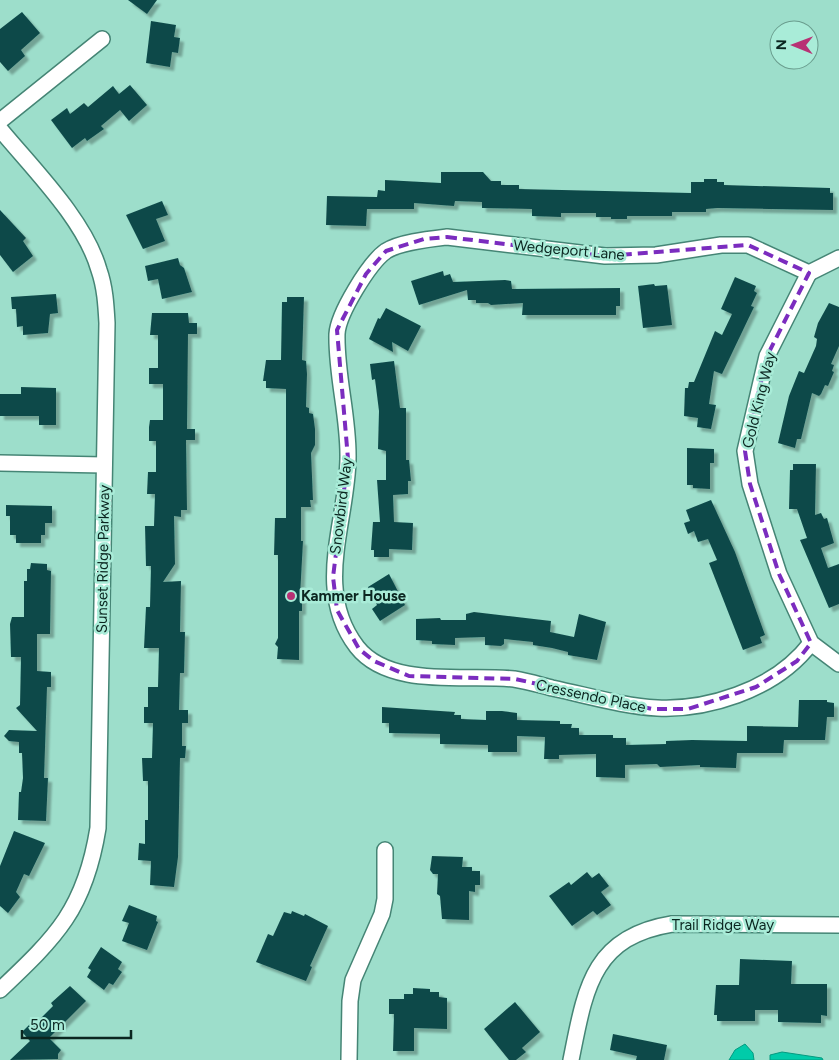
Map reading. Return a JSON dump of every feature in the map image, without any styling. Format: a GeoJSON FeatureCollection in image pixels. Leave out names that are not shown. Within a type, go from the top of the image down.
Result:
{"type":"FeatureCollection","features":[{"type":"Feature","properties":{"kind":"street"},"geometry":{"type":"LineString","coordinates":[[0,121],[102,39]]}},
{"type":"Feature","properties":{"kind":"street","name":"Sunset Ridge Parkway"},"geometry":{"type":"LineString","coordinates":[[0,128],[80,226],[99,268],[105,294],[107,323],[98,828],[89,873],[63,926],[0,990]]}},
{"type":"Feature","properties":{"kind":"street","name":"Wedgeport Lane"},"geometry":{"type":"LineString","coordinates":[[366,274],[386,251],[424,239],[447,237],[605,256],[656,255],[722,245],[748,245],[809,273]]}},
{"type":"Feature","properties":{"kind":"street"},"geometry":{"type":"LineString","coordinates":[[809,273],[839,258]]}},
{"type":"Feature","properties":{"kind":"street","name":"Gold King Way"},"geometry":{"type":"LineString","coordinates":[[809,273],[767,356],[745,451],[750,484],[779,574],[811,643]]}},
{"type":"Feature","properties":{"kind":"street","name":"Snowbird Way"},"geometry":{"type":"LineString","coordinates":[[359,649],[337,610],[333,577],[346,488],[348,459],[346,421],[337,364],[337,330],[348,304],[366,274]]}},
{"type":"Feature","properties":{"kind":"street"},"geometry":{"type":"LineString","coordinates":[[0,464],[104,465]]}},
{"type":"Feature","properties":{"kind":"street"},"geometry":{"type":"LineString","coordinates":[[811,643],[839,664]]}},
{"type":"Feature","properties":{"kind":"street","name":"Cressendo Place"},"geometry":{"type":"LineString","coordinates":[[359,649],[374,661],[409,676],[515,679],[612,703],[652,710],[688,709],[722,700],[756,687],[797,662],[811,643]]}},
{"type":"Feature","properties":{"kind":"street"},"geometry":{"type":"LineString","coordinates":[[349,1060],[350,1001],[353,980],[382,914],[385,899],[385,850]]}},
{"type":"Feature","properties":{"kind":"street","name":"Trail Ridge Way"},"geometry":{"type":"LineString","coordinates":[[571,1060],[582,1005],[589,983],[599,966],[613,949],[630,936],[650,928],[672,924],[839,926]]}},
{"type":"Feature","properties":{"kind":"highlighted area"},"geometry":{"type":"Polygon","coordinates":[[[447,237],[605,256],[748,245],[809,273],[767,356],[745,451],[750,484],[779,574],[811,643],[797,661],[756,687],[688,709],[652,709],[515,679],[409,676],[374,661],[359,649],[337,610],[333,577],[348,459],[337,330],[366,274],[386,251],[424,239],[447,237]]]}},
{"type":"Feature","properties":{"kind":"shaded area"},"geometry":{"type":"Polygon","coordinates":[[[745,1044],[753,1053],[754,1060],[729,1060],[735,1050],[745,1044]]]}},
{"type":"Feature","properties":{"kind":"shaded area"},"geometry":{"type":"Polygon","coordinates":[[[782,1052],[822,1058],[823,1060],[770,1060],[770,1055],[782,1052]]]}},
{"type":"Feature","properties":{"kind":"building"},"geometry":{"type":"Polygon","coordinates":[[[128,0],[157,0],[147,14],[128,0]]]}},
{"type":"Feature","properties":{"kind":"building"},"geometry":{"type":"Polygon","coordinates":[[[22,12],[40,33],[21,50],[25,56],[8,71],[0,62],[0,29],[22,12]]]}},
{"type":"Feature","properties":{"kind":"building"},"geometry":{"type":"Polygon","coordinates":[[[151,21],[176,25],[174,37],[180,38],[178,53],[172,52],[170,67],[146,63],[151,21]]]}},
{"type":"Feature","properties":{"kind":"building"},"geometry":{"type":"Polygon","coordinates":[[[130,85],[147,105],[129,121],[120,110],[101,126],[104,129],[87,141],[85,138],[72,148],[51,120],[67,108],[70,114],[84,103],[88,107],[113,86],[119,94],[130,85]]]}},
{"type":"Feature","properties":{"kind":"building"},"geometry":{"type":"Polygon","coordinates":[[[441,172],[483,172],[491,181],[501,181],[501,185],[519,185],[519,189],[691,193],[691,182],[704,182],[704,179],[717,179],[717,182],[724,182],[724,185],[830,188],[830,193],[833,193],[833,210],[717,208],[706,209],[706,212],[672,212],[672,216],[627,216],[627,219],[611,219],[611,217],[596,217],[596,213],[561,213],[561,217],[532,216],[532,209],[482,208],[482,202],[455,201],[454,206],[414,203],[414,209],[367,209],[366,226],[326,225],[327,196],[377,197],[378,190],[385,191],[385,180],[441,183],[441,172]]]}},
{"type":"Feature","properties":{"kind":"building"},"geometry":{"type":"Polygon","coordinates":[[[162,201],[168,215],[156,219],[165,241],[143,249],[126,215],[162,201]]]}},
{"type":"Feature","properties":{"kind":"building"},"geometry":{"type":"Polygon","coordinates":[[[0,210],[26,238],[23,241],[33,256],[13,272],[0,255],[0,210]]]}},
{"type":"Feature","properties":{"kind":"building"},"geometry":{"type":"Polygon","coordinates":[[[178,258],[180,265],[184,268],[192,292],[162,299],[158,279],[148,281],[145,266],[178,258]]]}},
{"type":"Feature","properties":{"kind":"building"},"geometry":{"type":"Polygon","coordinates":[[[443,271],[444,276],[450,274],[453,282],[505,280],[511,281],[512,289],[620,288],[620,306],[616,306],[616,315],[522,315],[523,303],[491,305],[488,303],[476,303],[476,300],[468,300],[467,290],[419,305],[411,281],[443,271]]]}},
{"type":"Feature","properties":{"kind":"building"},"geometry":{"type":"Polygon","coordinates":[[[735,277],[756,286],[754,291],[757,293],[751,306],[754,307],[722,374],[714,371],[709,404],[716,405],[711,429],[697,427],[698,418],[684,416],[685,388],[688,388],[689,382],[694,382],[715,331],[722,335],[732,314],[721,309],[735,277]]]}},
{"type":"Feature","properties":{"kind":"building"},"geometry":{"type":"Polygon","coordinates":[[[654,284],[655,286],[667,285],[672,325],[643,328],[638,286],[654,284]]]}},
{"type":"Feature","properties":{"kind":"building"},"geometry":{"type":"Polygon","coordinates":[[[56,294],[58,313],[50,314],[48,333],[23,335],[23,326],[17,327],[16,309],[12,309],[11,297],[56,294]]]}},
{"type":"Feature","properties":{"kind":"building"},"geometry":{"type":"Polygon","coordinates":[[[287,297],[304,297],[302,360],[306,361],[306,407],[309,408],[309,413],[313,414],[315,429],[315,445],[311,453],[313,500],[310,500],[311,507],[301,507],[301,541],[303,541],[300,596],[302,596],[302,611],[299,611],[299,660],[277,659],[278,647],[275,644],[278,638],[278,555],[274,555],[275,518],[286,518],[286,389],[266,388],[266,381],[263,381],[266,360],[281,360],[282,302],[287,302],[287,297]]]}},
{"type":"Feature","properties":{"kind":"building"},"geometry":{"type":"Polygon","coordinates":[[[829,303],[839,307],[839,346],[831,364],[834,365],[832,371],[834,372],[828,386],[825,385],[819,396],[812,393],[801,439],[797,439],[795,448],[778,443],[789,396],[799,371],[804,373],[816,346],[817,339],[814,337],[818,323],[829,303]]]}},
{"type":"Feature","properties":{"kind":"building"},"geometry":{"type":"Polygon","coordinates":[[[386,308],[421,326],[408,351],[392,342],[393,352],[369,339],[378,318],[380,319],[386,308]]]}},
{"type":"Feature","properties":{"kind":"building"},"geometry":{"type":"Polygon","coordinates":[[[152,313],[188,313],[189,323],[197,323],[197,334],[188,334],[187,429],[195,429],[195,440],[186,440],[187,510],[181,510],[181,517],[174,516],[175,564],[163,582],[181,581],[180,632],[185,632],[184,673],[180,673],[179,710],[188,710],[188,723],[182,723],[182,746],[186,746],[185,758],[180,758],[178,857],[174,887],[150,885],[151,861],[138,860],[139,843],[145,844],[145,820],[148,820],[148,781],[143,781],[142,758],[152,758],[153,723],[144,723],[144,707],[148,707],[148,687],[158,687],[159,648],[144,648],[146,607],[150,607],[151,566],[146,566],[145,526],[154,526],[155,494],[147,494],[148,472],[156,472],[156,441],[149,441],[149,427],[150,420],[163,420],[163,384],[149,384],[149,368],[158,368],[158,335],[150,335],[152,313]]]}},
{"type":"Feature","properties":{"kind":"building"},"geometry":{"type":"Polygon","coordinates":[[[394,361],[400,408],[406,408],[406,460],[409,460],[411,481],[408,481],[408,494],[393,495],[394,522],[413,523],[412,550],[389,549],[389,557],[374,557],[374,550],[371,550],[373,522],[380,522],[377,480],[386,480],[386,451],[378,449],[379,411],[375,379],[372,380],[370,364],[394,361]]]}},
{"type":"Feature","properties":{"kind":"building"},"geometry":{"type":"Polygon","coordinates":[[[21,387],[56,388],[56,425],[39,425],[39,416],[0,416],[0,394],[21,394],[21,387]]]}},
{"type":"Feature","properties":{"kind":"building"},"geometry":{"type":"Polygon","coordinates":[[[687,448],[714,449],[714,463],[710,463],[710,489],[693,488],[693,485],[687,485],[687,448]]]}},
{"type":"Feature","properties":{"kind":"building"},"geometry":{"type":"Polygon","coordinates":[[[793,464],[816,464],[815,515],[821,513],[824,519],[827,518],[834,543],[821,548],[828,568],[839,564],[839,604],[829,608],[800,540],[807,538],[797,509],[789,509],[790,470],[793,470],[793,464]]]}},
{"type":"Feature","properties":{"kind":"building"},"geometry":{"type":"Polygon","coordinates":[[[711,500],[735,552],[765,635],[760,637],[762,643],[743,650],[709,563],[717,560],[708,539],[698,542],[694,531],[688,534],[684,523],[690,521],[686,510],[711,500]]]}},
{"type":"Feature","properties":{"kind":"building"},"geometry":{"type":"Polygon","coordinates":[[[6,505],[52,506],[52,523],[45,523],[45,535],[41,535],[41,543],[16,543],[16,535],[10,535],[10,516],[6,516],[6,505]]]}},
{"type":"Feature","properties":{"kind":"building"},"geometry":{"type":"Polygon","coordinates":[[[31,563],[47,564],[47,570],[51,571],[50,634],[37,634],[37,671],[51,672],[51,687],[47,687],[44,778],[48,778],[46,821],[18,820],[19,792],[21,792],[23,778],[22,753],[19,753],[19,742],[9,741],[4,736],[9,730],[37,731],[16,708],[20,705],[21,657],[11,657],[10,624],[12,617],[24,617],[24,581],[27,581],[27,569],[30,569],[31,563]]]}},
{"type":"Feature","properties":{"kind":"building"},"geometry":{"type":"Polygon","coordinates":[[[389,574],[405,605],[380,621],[372,609],[377,605],[368,587],[389,574]]]}},
{"type":"Feature","properties":{"kind":"building"},"geometry":{"type":"Polygon","coordinates":[[[474,612],[551,621],[550,632],[574,637],[579,614],[606,622],[597,660],[568,655],[568,652],[533,645],[533,642],[504,639],[504,644],[501,646],[485,645],[485,637],[455,638],[455,645],[432,644],[432,641],[416,640],[416,619],[466,620],[466,614],[474,612]]]}},
{"type":"Feature","properties":{"kind":"building"},"geometry":{"type":"Polygon","coordinates":[[[799,700],[827,700],[827,702],[834,703],[834,717],[827,717],[825,740],[784,740],[783,753],[737,753],[736,768],[700,767],[700,765],[660,767],[657,764],[625,765],[625,778],[596,777],[596,754],[559,755],[559,759],[544,759],[545,737],[517,736],[517,752],[488,752],[488,745],[440,744],[440,734],[389,733],[389,723],[382,723],[382,707],[455,712],[454,715],[461,715],[461,719],[486,720],[486,711],[502,711],[517,713],[517,720],[560,721],[560,724],[572,724],[571,728],[579,728],[579,735],[613,735],[613,738],[626,738],[626,745],[666,744],[666,741],[692,740],[747,741],[747,726],[798,727],[799,700]]]}},
{"type":"Feature","properties":{"kind":"building"},"geometry":{"type":"Polygon","coordinates":[[[14,831],[45,843],[29,876],[24,874],[16,892],[20,897],[8,913],[0,906],[0,866],[14,831]]]}},
{"type":"Feature","properties":{"kind":"building"},"geometry":{"type":"Polygon","coordinates":[[[432,856],[463,857],[462,867],[472,867],[472,871],[480,871],[480,885],[475,885],[475,892],[469,891],[469,920],[442,919],[440,896],[437,894],[438,874],[433,874],[430,870],[432,856]]]}},
{"type":"Feature","properties":{"kind":"building"},"geometry":{"type":"Polygon","coordinates":[[[587,872],[592,878],[599,873],[609,886],[601,892],[611,905],[597,915],[593,911],[572,926],[549,896],[569,882],[571,885],[587,872]]]}},
{"type":"Feature","properties":{"kind":"building"},"geometry":{"type":"Polygon","coordinates":[[[129,905],[157,916],[156,921],[158,922],[147,950],[122,941],[129,923],[122,921],[129,905]]]}},
{"type":"Feature","properties":{"kind":"building"},"geometry":{"type":"Polygon","coordinates":[[[292,911],[304,916],[305,914],[328,926],[310,966],[312,967],[306,981],[256,962],[268,934],[273,936],[284,912],[291,914],[292,911]]]}},
{"type":"Feature","properties":{"kind":"building"},"geometry":{"type":"Polygon","coordinates":[[[101,947],[122,962],[118,969],[122,972],[113,985],[109,983],[104,990],[87,977],[91,970],[88,968],[101,947]]]}},
{"type":"Feature","properties":{"kind":"building"},"geometry":{"type":"Polygon","coordinates":[[[740,959],[792,961],[791,984],[827,984],[827,1016],[821,1015],[821,1023],[778,1022],[778,1010],[755,1010],[755,1021],[717,1021],[717,1015],[714,1015],[716,985],[739,985],[740,959]]]}},
{"type":"Feature","properties":{"kind":"building"},"geometry":{"type":"Polygon","coordinates":[[[70,986],[86,1001],[49,1038],[61,1050],[58,1054],[58,1059],[10,1060],[30,1041],[22,1032],[33,1021],[35,1024],[53,1006],[51,1003],[70,986]]]}},
{"type":"Feature","properties":{"kind":"building"},"geometry":{"type":"Polygon","coordinates":[[[413,988],[430,989],[430,992],[439,992],[439,997],[447,998],[447,1029],[414,1028],[414,1051],[393,1051],[394,1014],[389,1014],[389,999],[404,999],[404,994],[413,994],[413,988]]]}},
{"type":"Feature","properties":{"kind":"building"},"geometry":{"type":"Polygon","coordinates":[[[515,1002],[540,1032],[522,1048],[526,1052],[516,1060],[509,1060],[484,1029],[515,1002]]]}},
{"type":"Feature","properties":{"kind":"building"},"geometry":{"type":"Polygon","coordinates":[[[613,1034],[667,1045],[664,1060],[636,1060],[637,1056],[610,1050],[613,1034]]]}},
{"type":"Feature","properties":{"kind":"place","name":"Kammer House"},"geometry":{"type":"Point","coordinates":[291,596]}}]}
